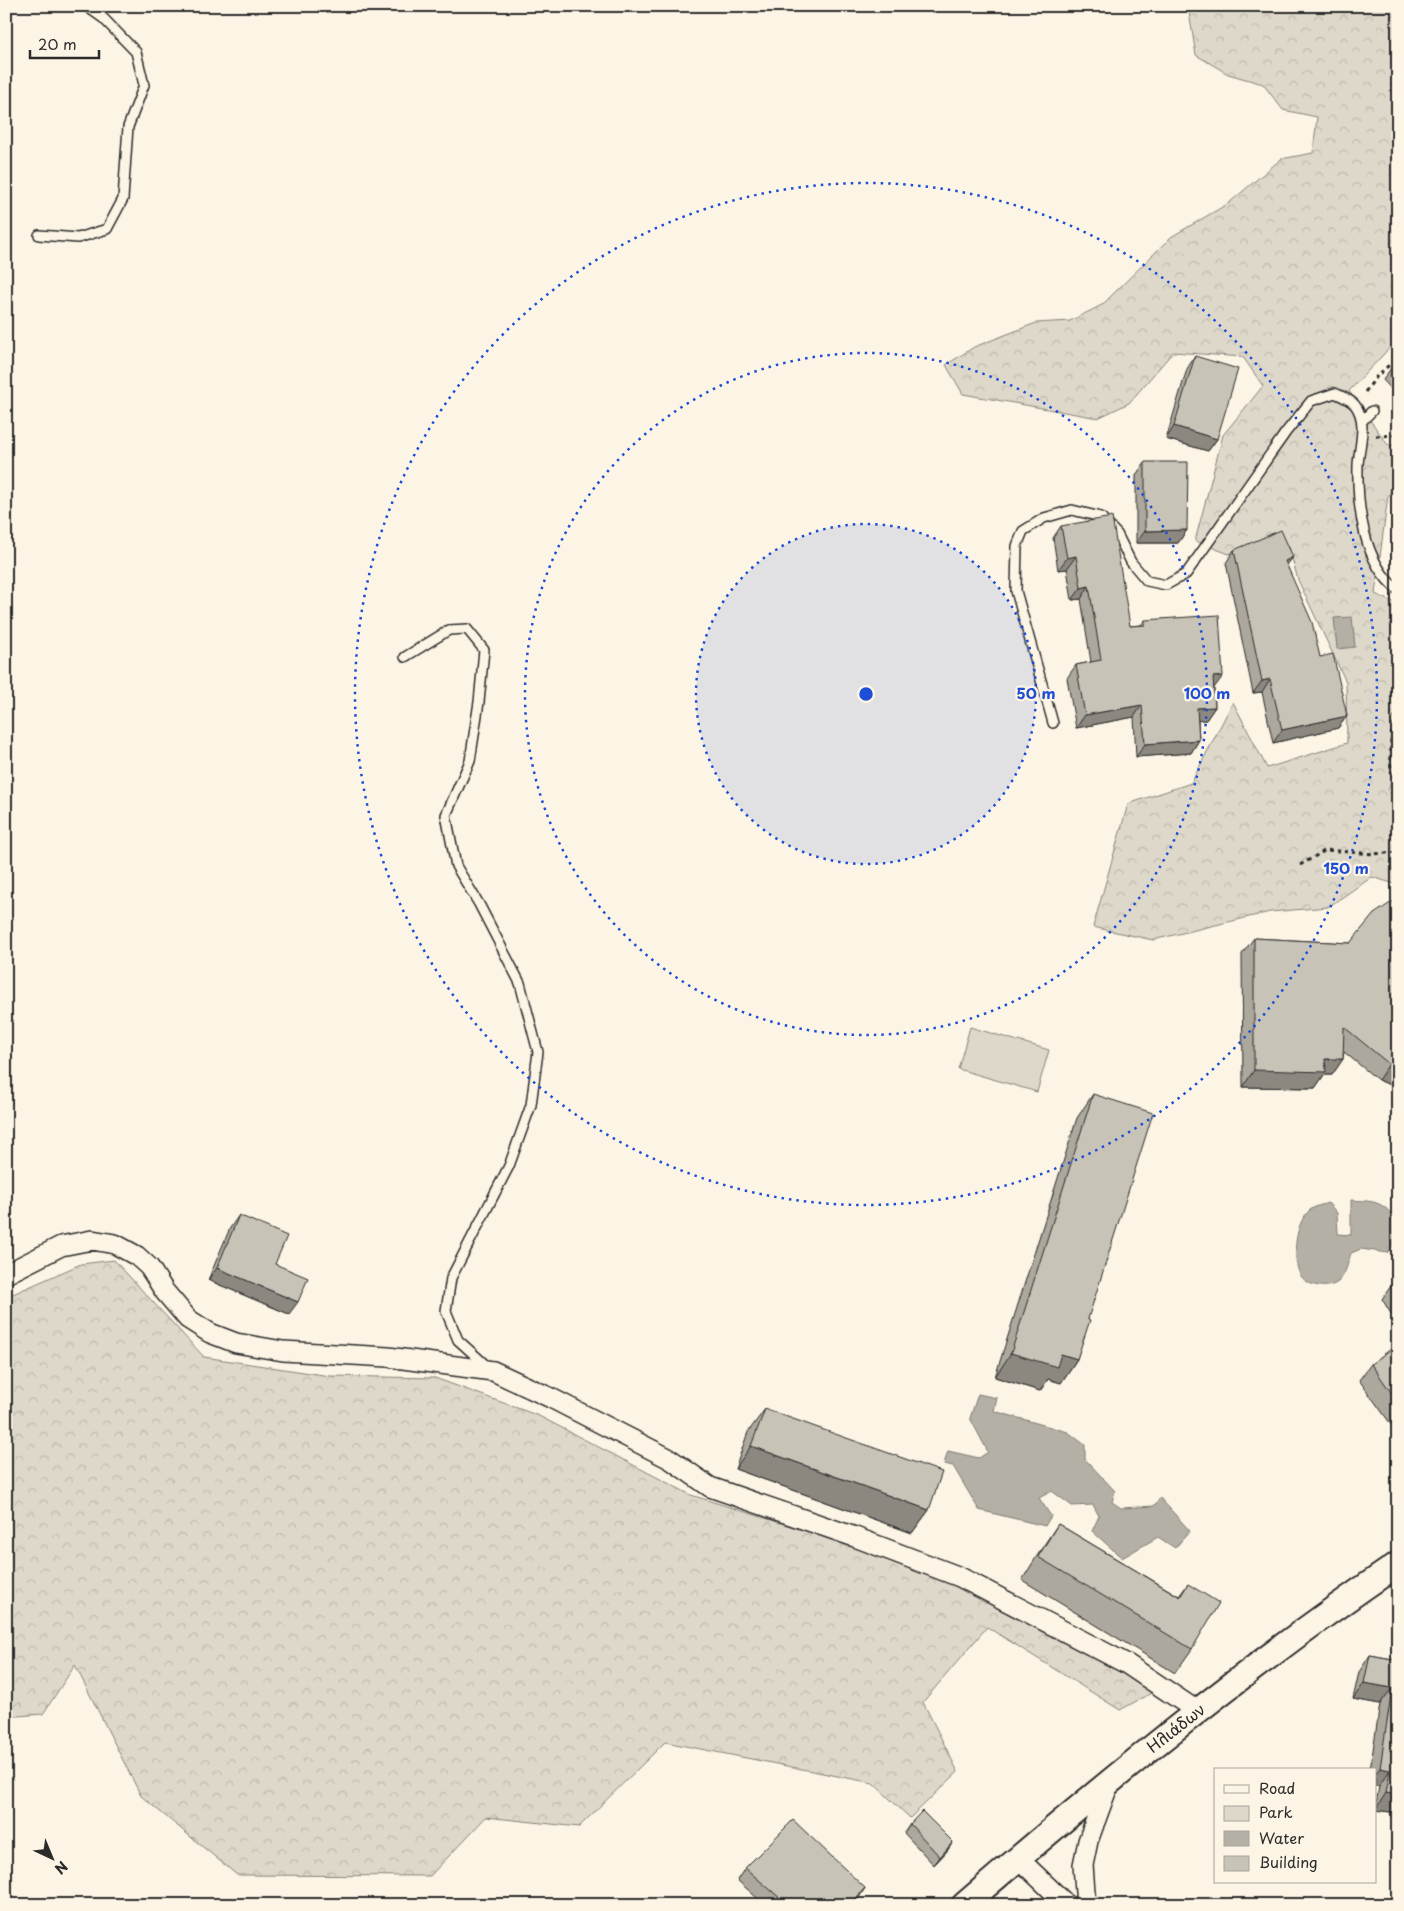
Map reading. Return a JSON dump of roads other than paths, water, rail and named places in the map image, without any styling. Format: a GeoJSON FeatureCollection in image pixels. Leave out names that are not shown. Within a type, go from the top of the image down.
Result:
{"type":"FeatureCollection","features":[{"type":"Feature","properties":{"kind":"street"},"geometry":{"type":"LineString","coordinates":[[6,1274],[61,1246],[92,1240],[115,1244],[137,1256],[149,1267],[165,1292],[188,1318],[210,1333],[236,1343],[283,1351],[388,1357],[493,1371],[551,1398],[670,1459],[710,1487],[855,1537],[960,1577],[1127,1664],[1197,1711]]}},
{"type":"Feature","properties":{"kind":"street","name":"Ηλιάδων"},"geometry":{"type":"LineString","coordinates":[[964,1905],[1110,1781],[1197,1711],[1278,1648],[1398,1564]]}},
{"type":"Feature","properties":{"kind":"street"},"geometry":{"type":"LineString","coordinates":[[1086,1905],[1082,1865],[1088,1841],[1110,1781]]}},
{"type":"Feature","properties":{"kind":"street"},"geometry":{"type":"LineString","coordinates":[[1018,1858],[1067,1905]]}},
{"type":"Feature","properties":{"kind":"lane"},"geometry":{"type":"LineString","coordinates":[[39,235],[78,238],[107,229],[123,199],[128,127],[144,85],[136,52],[103,18],[86,6]]}},
{"type":"Feature","properties":{"kind":"lane"},"geometry":{"type":"LineString","coordinates":[[1053,723],[1016,591],[1017,546],[1024,531],[1044,518],[1072,510],[1101,517],[1117,534],[1132,562],[1147,581],[1166,585],[1186,574],[1286,432],[1311,401],[1335,393],[1355,404],[1362,422],[1358,465],[1358,500],[1361,523],[1378,566],[1398,590]]}},
{"type":"Feature","properties":{"kind":"lane"},"geometry":{"type":"LineString","coordinates":[[1362,422],[1372,411]]}},
{"type":"Feature","properties":{"kind":"lane"},"geometry":{"type":"LineString","coordinates":[[405,657],[449,630],[458,629],[467,629],[484,650],[480,702],[470,761],[446,815],[456,866],[479,904],[520,983],[538,1052],[528,1114],[509,1166],[452,1278],[446,1311],[458,1340],[493,1371]]}},
{"type":"Feature","properties":{"kind":"water"},"geometry":{"type":"Polygon","coordinates":[[[1352,617],[1355,647],[1337,649],[1334,618],[1352,617]]]}},
{"type":"Feature","properties":{"kind":"water"},"geometry":{"type":"Polygon","coordinates":[[[1351,1200],[1376,1203],[1391,1213],[1396,1226],[1395,1240],[1392,1247],[1387,1253],[1361,1249],[1351,1253],[1343,1275],[1335,1284],[1319,1286],[1309,1283],[1301,1276],[1296,1260],[1296,1241],[1301,1223],[1310,1210],[1328,1203],[1337,1213],[1338,1234],[1351,1235],[1351,1200]]]}},
{"type":"Feature","properties":{"kind":"water"},"geometry":{"type":"Polygon","coordinates":[[[978,1394],[997,1398],[994,1411],[1068,1432],[1085,1445],[1085,1459],[1115,1491],[1112,1502],[1121,1508],[1154,1506],[1160,1498],[1190,1531],[1175,1548],[1158,1537],[1122,1558],[1092,1531],[1099,1516],[1093,1505],[1072,1506],[1052,1491],[1039,1498],[1051,1516],[1045,1526],[979,1510],[953,1466],[944,1464],[948,1451],[979,1458],[988,1452],[970,1418],[978,1394]]]}}]}
